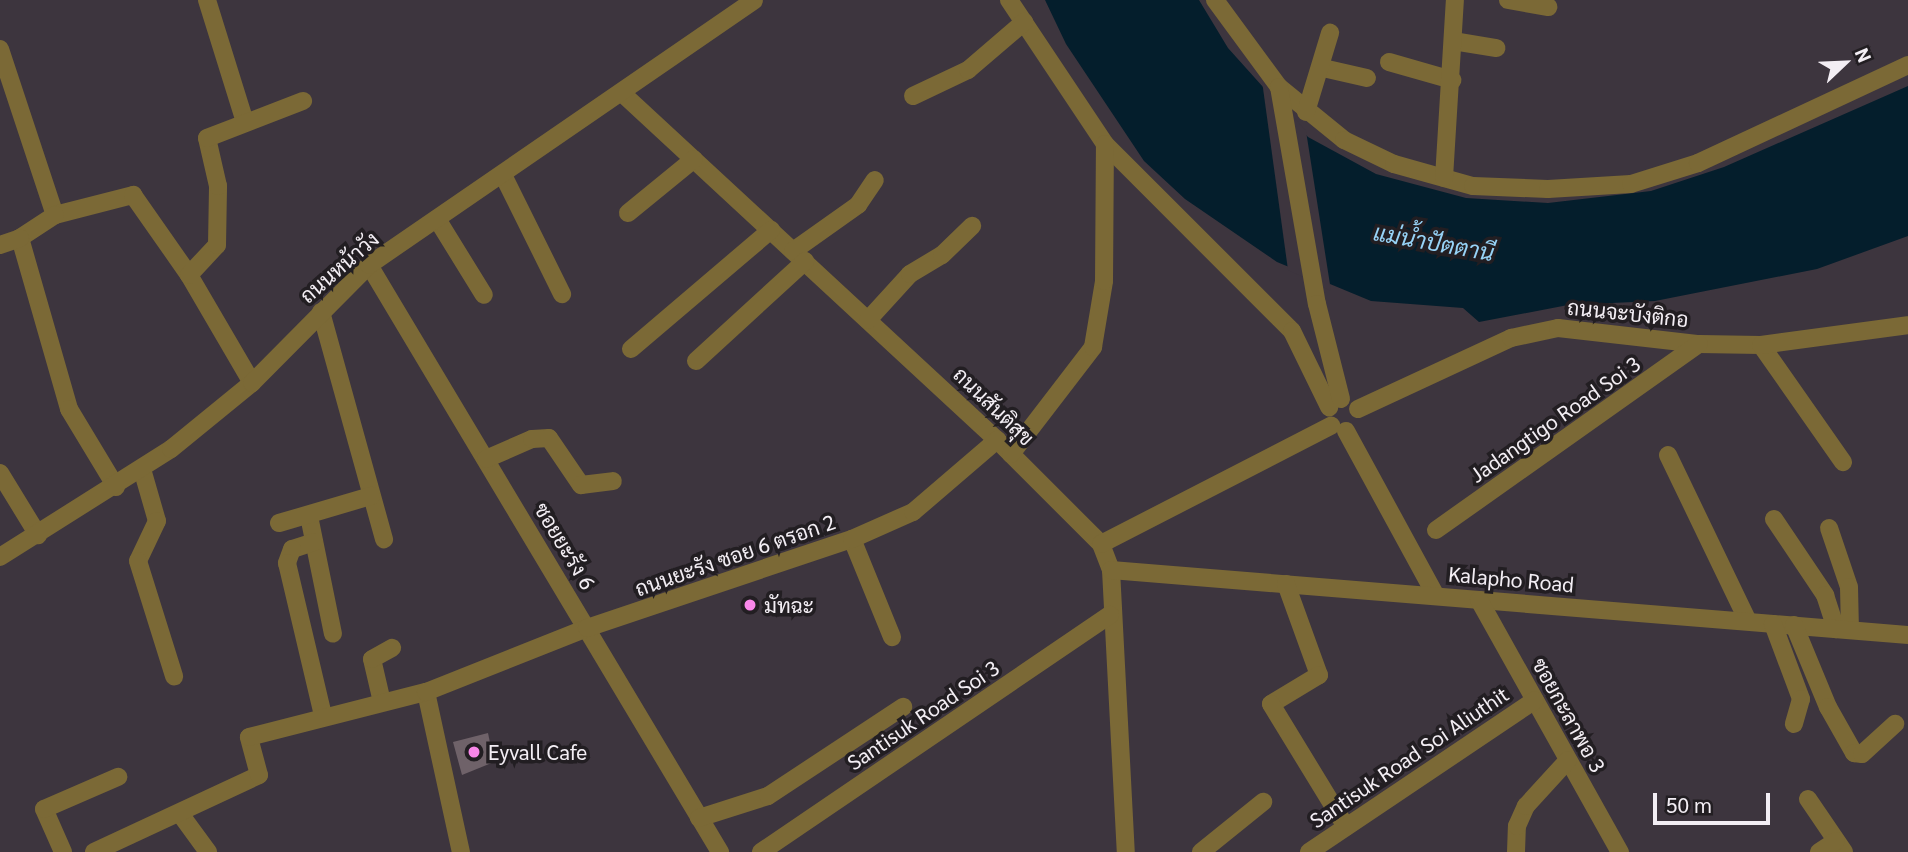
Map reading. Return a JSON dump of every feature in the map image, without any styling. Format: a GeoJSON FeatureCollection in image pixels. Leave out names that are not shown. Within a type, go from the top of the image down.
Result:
{"type":"FeatureCollection","features":[{"type":"Feature","properties":{"kind":"street"},"geometry":{"type":"LineString","coordinates":[[207,0],[245,122]]}},
{"type":"Feature","properties":{"kind":"street","name":"ถนนหน้าวัง"},"geometry":{"type":"LineString","coordinates":[[0,557],[116,487],[252,383],[369,265],[623,94],[754,0]]}},
{"type":"Feature","properties":{"kind":"street"},"geometry":{"type":"LineString","coordinates":[[1009,0],[1105,144],[1292,331],[1335,403],[1358,409],[1358,420],[1101,544]]}},
{"type":"Feature","properties":{"kind":"street"},"geometry":{"type":"LineString","coordinates":[[1215,0],[1280,94],[1344,140],[1394,164],[1474,186],[1548,189],[1631,184],[1698,163],[1908,65]]}},
{"type":"Feature","properties":{"kind":"street"},"geometry":{"type":"LineString","coordinates":[[1444,178],[1455,0]]}},
{"type":"Feature","properties":{"kind":"street"},"geometry":{"type":"LineString","coordinates":[[1508,0],[1548,7]]}},
{"type":"Feature","properties":{"kind":"street"},"geometry":{"type":"LineString","coordinates":[[913,96],[968,70],[1024,22]]}},
{"type":"Feature","properties":{"kind":"street"},"geometry":{"type":"LineString","coordinates":[[1306,112],[1323,68],[1330,33]]}},
{"type":"Feature","properties":{"kind":"street"},"geometry":{"type":"LineString","coordinates":[[1453,41],[1496,48]]}},
{"type":"Feature","properties":{"kind":"street"},"geometry":{"type":"LineString","coordinates":[[0,49],[8,113],[55,215]]}},
{"type":"Feature","properties":{"kind":"street"},"geometry":{"type":"LineString","coordinates":[[1390,62],[1452,80]]}},
{"type":"Feature","properties":{"kind":"street"},"geometry":{"type":"LineString","coordinates":[[1323,68],[1367,78]]}},
{"type":"Feature","properties":{"kind":"street","name":"ถนนสันติสุข"},"geometry":{"type":"LineString","coordinates":[[623,94],[1012,454],[1101,544],[1111,570],[1110,615],[1126,852]]}},
{"type":"Feature","properties":{"kind":"street"},"geometry":{"type":"LineString","coordinates":[[1280,94],[1339,429],[1436,596]]}},
{"type":"Feature","properties":{"kind":"street"},"geometry":{"type":"LineString","coordinates":[[190,275],[217,245],[218,186],[207,138],[303,101]]}},
{"type":"Feature","properties":{"kind":"street"},"geometry":{"type":"LineString","coordinates":[[1012,454],[1093,347],[1104,281],[1105,144]]}},
{"type":"Feature","properties":{"kind":"street"},"geometry":{"type":"LineString","coordinates":[[628,213],[694,159]]}},
{"type":"Feature","properties":{"kind":"street"},"geometry":{"type":"LineString","coordinates":[[503,175],[562,294]]}},
{"type":"Feature","properties":{"kind":"street"},"geometry":{"type":"LineString","coordinates":[[696,361],[799,256],[858,205],[875,180]]}},
{"type":"Feature","properties":{"kind":"street"},"geometry":{"type":"LineString","coordinates":[[0,245],[20,238],[55,215],[133,195],[190,275],[252,383]]}},
{"type":"Feature","properties":{"kind":"street"},"geometry":{"type":"LineString","coordinates":[[437,219],[484,295]]}},
{"type":"Feature","properties":{"kind":"street"},"geometry":{"type":"LineString","coordinates":[[868,320],[910,274],[942,255],[972,226]]}},
{"type":"Feature","properties":{"kind":"street"},"geometry":{"type":"LineString","coordinates":[[631,349],[771,230]]}},
{"type":"Feature","properties":{"kind":"street"},"geometry":{"type":"LineString","coordinates":[[20,238],[65,379],[69,408],[116,487]]}},
{"type":"Feature","properties":{"kind":"street","name":"ซอยยะรัง 6"},"geometry":{"type":"LineString","coordinates":[[369,265],[720,852]]}},
{"type":"Feature","properties":{"kind":"street"},"geometry":{"type":"LineString","coordinates":[[321,312],[384,539]]}},
{"type":"Feature","properties":{"kind":"street"},"geometry":{"type":"LineString","coordinates":[[1292,331],[1321,324]]}},
{"type":"Feature","properties":{"kind":"street","name":"ถนนจะบังติกอ"},"geometry":{"type":"LineString","coordinates":[[1358,409],[1511,338],[1559,328],[1699,344],[1761,345],[1908,325]]}},
{"type":"Feature","properties":{"kind":"street","name":"Jadangtigo Road Soi 3"},"geometry":{"type":"LineString","coordinates":[[1436,530],[1699,344]]}},
{"type":"Feature","properties":{"kind":"street"},"geometry":{"type":"LineString","coordinates":[[1761,345],[1843,462]]}},
{"type":"Feature","properties":{"kind":"street"},"geometry":{"type":"LineString","coordinates":[[486,459],[532,439],[549,438],[581,485],[613,481]]}},
{"type":"Feature","properties":{"kind":"street","name":"ถนนยะรัง ซอย 6 ตรอก 2"},"geometry":{"type":"LineString","coordinates":[[181,815],[259,775],[250,737],[323,715],[426,692],[587,628],[852,539],[913,512],[997,440]]}},
{"type":"Feature","properties":{"kind":"street"},"geometry":{"type":"LineString","coordinates":[[1668,456],[1748,621]]}},
{"type":"Feature","properties":{"kind":"street"},"geometry":{"type":"LineString","coordinates":[[142,469],[157,521],[138,561],[174,676]]}},
{"type":"Feature","properties":{"kind":"street"},"geometry":{"type":"LineString","coordinates":[[0,473],[38,535]]}},
{"type":"Feature","properties":{"kind":"street"},"geometry":{"type":"LineString","coordinates":[[279,523],[371,496]]}},
{"type":"Feature","properties":{"kind":"street"},"geometry":{"type":"LineString","coordinates":[[309,516],[333,634]]}},
{"type":"Feature","properties":{"kind":"street"},"geometry":{"type":"LineString","coordinates":[[1774,519],[1825,595],[1843,629]]}},
{"type":"Feature","properties":{"kind":"street"},"geometry":{"type":"LineString","coordinates":[[1829,528],[1849,587],[1843,629]]}},
{"type":"Feature","properties":{"kind":"street"},"geometry":{"type":"LineString","coordinates":[[852,539],[892,637]]}},
{"type":"Feature","properties":{"kind":"street"},"geometry":{"type":"LineString","coordinates":[[314,542],[292,549],[287,563],[323,715]]}},
{"type":"Feature","properties":{"kind":"street","name":"Kalapho Road"},"geometry":{"type":"LineString","coordinates":[[1111,570],[1908,635]]}},
{"type":"Feature","properties":{"kind":"street"},"geometry":{"type":"LineString","coordinates":[[1286,584],[1319,675],[1271,704],[1346,827]]}},
{"type":"Feature","properties":{"kind":"street","name":"ซอยกะลาพอ 3"},"geometry":{"type":"LineString","coordinates":[[1479,600],[1620,852]]}},
{"type":"Feature","properties":{"kind":"street","name":"Santisuk Road Soi 3"},"geometry":{"type":"LineString","coordinates":[[761,852],[1110,615]]}},
{"type":"Feature","properties":{"kind":"street"},"geometry":{"type":"LineString","coordinates":[[1773,624],[1801,699],[1794,724]]}},
{"type":"Feature","properties":{"kind":"street"},"geometry":{"type":"LineString","coordinates":[[1794,625],[1828,707],[1854,753],[1862,754],[1895,724]]}},
{"type":"Feature","properties":{"kind":"street"},"geometry":{"type":"LineString","coordinates":[[382,702],[372,659],[392,648]]}},
{"type":"Feature","properties":{"kind":"street"},"geometry":{"type":"LineString","coordinates":[[426,692],[461,852]]}},
{"type":"Feature","properties":{"kind":"street","name":"Santisuk Road Soi Aliuthit"},"geometry":{"type":"LineString","coordinates":[[1309,852],[1535,700]]}},
{"type":"Feature","properties":{"kind":"street"},"geometry":{"type":"LineString","coordinates":[[699,818],[768,796],[903,707]]}},
{"type":"Feature","properties":{"kind":"street"},"geometry":{"type":"LineString","coordinates":[[1516,852],[1517,826],[1526,806],[1568,760]]}},
{"type":"Feature","properties":{"kind":"street"},"geometry":{"type":"LineString","coordinates":[[63,852],[44,809],[118,777]]}},
{"type":"Feature","properties":{"kind":"street"},"geometry":{"type":"LineString","coordinates":[[1808,799],[1840,846],[1819,852]]}},
{"type":"Feature","properties":{"kind":"street"},"geometry":{"type":"LineString","coordinates":[[1200,852],[1263,802]]}},
{"type":"Feature","properties":{"kind":"street"},"geometry":{"type":"LineString","coordinates":[[94,852],[181,815],[208,852]]}},
{"type":"Feature","properties":{"kind":"water","name":"แม่น้ำปัตตานี"},"geometry":{"type":"Polygon","coordinates":[[[1045,0],[1199,0],[1228,48],[1308,137],[1376,174],[1466,198],[1548,203],[1651,191],[1724,167],[1908,86],[1908,236],[1817,269],[1655,301],[1568,305],[1479,322],[1463,308],[1371,301],[1277,262],[1185,199],[1144,161],[1066,44],[1045,0]]]}},
{"type":"Feature","properties":{"kind":"pier"},"geometry":{"type":"Polygon","coordinates":[[[1262,81],[1306,131],[1331,291],[1288,270],[1262,81]]]}},
{"type":"Feature","properties":{"kind":"building","name":"Eyvall Cafe"},"geometry":{"type":"Polygon","coordinates":[[[488,733],[494,762],[462,775],[453,742],[488,733]]]}},
{"type":"Feature","properties":{"kind":"place","name":"มัทฉะ"},"geometry":{"type":"Point","coordinates":[750,605]}},
{"type":"Feature","properties":{"kind":"place","name":"Eyvall Cafe"},"geometry":{"type":"Point","coordinates":[474,752]}}]}
